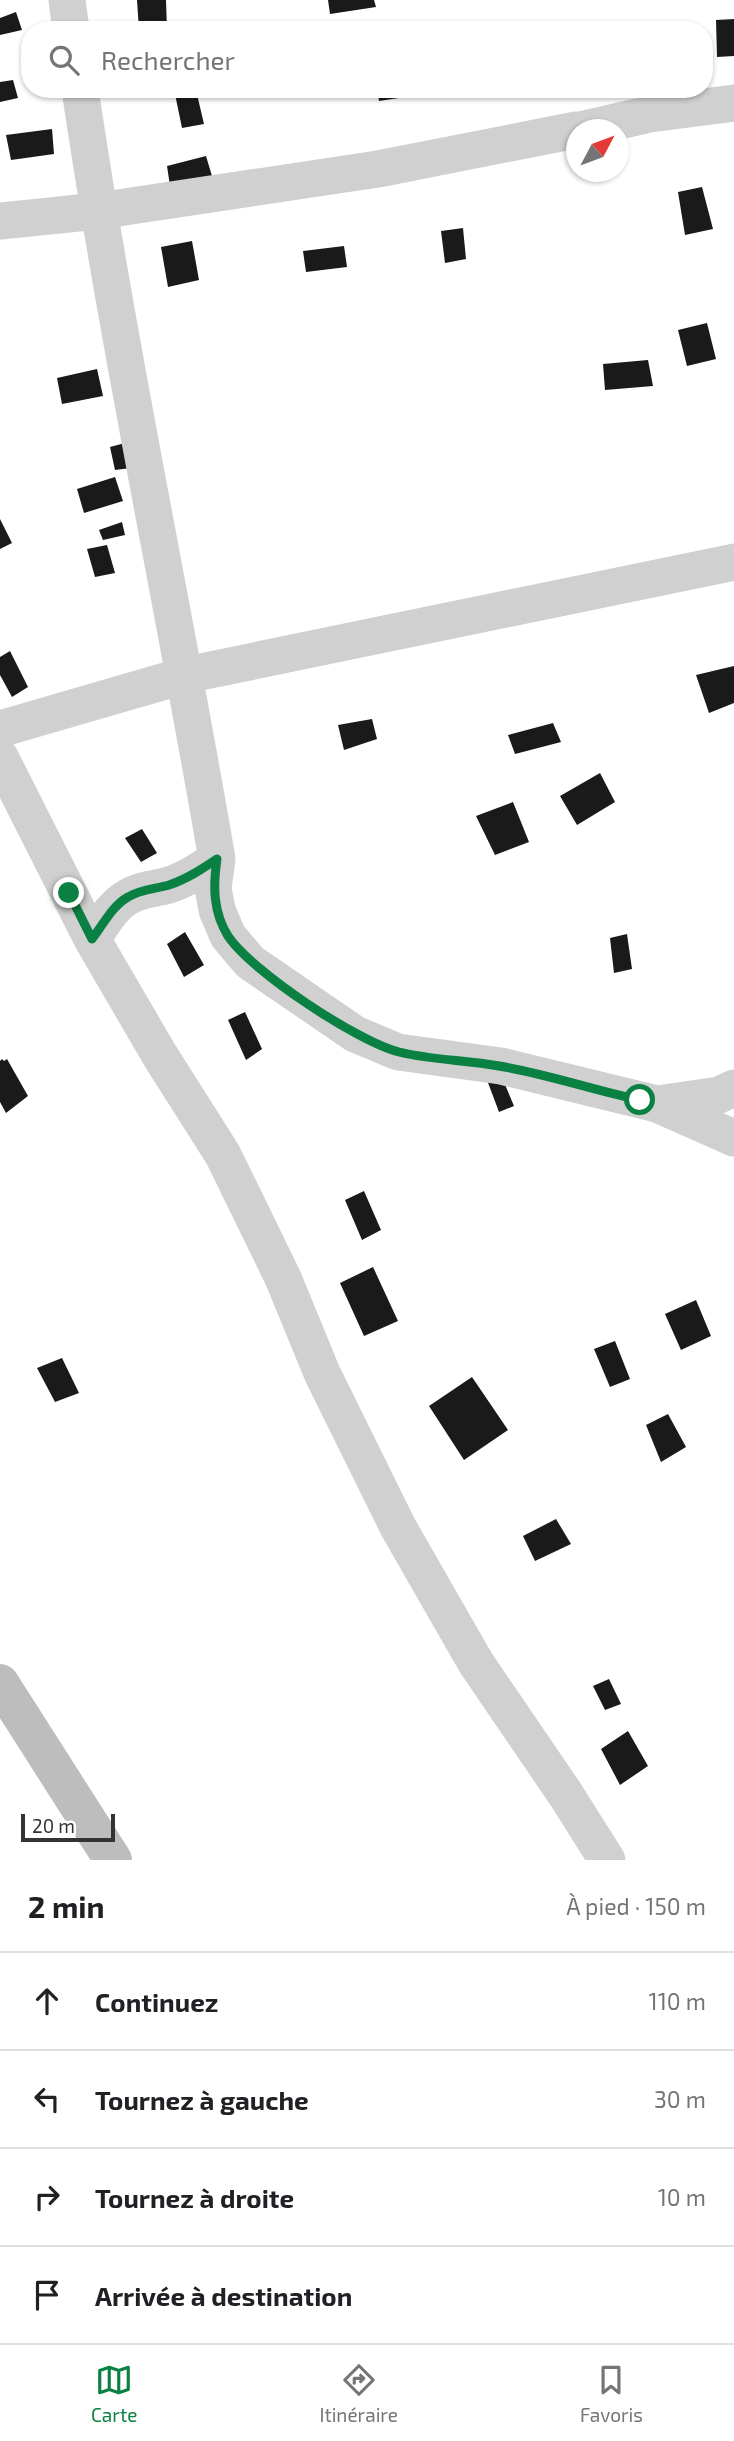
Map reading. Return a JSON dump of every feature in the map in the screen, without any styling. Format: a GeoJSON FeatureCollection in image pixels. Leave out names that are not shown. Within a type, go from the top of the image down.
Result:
{"type":"FeatureCollection","features":[{"type":"Feature","properties":{"kind":"street"},"geometry":{"type":"LineString","coordinates":[[67,0],[70,21]]}},
{"type":"Feature","properties":{"kind":"street"},"geometry":{"type":"LineString","coordinates":[[81,98],[98,211],[186,676],[217,859],[213,888],[217,910],[228,936],[250,962],[355,1034],[398,1052],[501,1066],[657,1104],[734,1138]]}},
{"type":"Feature","properties":{"kind":"street"},"geometry":{"type":"LineString","coordinates":[[628,119],[734,103]]}},
{"type":"Feature","properties":{"kind":"street"},"geometry":{"type":"LineString","coordinates":[[0,221],[98,211],[378,169],[566,132]]}},
{"type":"Feature","properties":{"kind":"street"},"geometry":{"type":"LineString","coordinates":[[0,729],[186,676],[734,562]]}},
{"type":"Feature","properties":{"kind":"street"},"geometry":{"type":"LineString","coordinates":[[0,757],[92,939],[159,1054],[223,1155],[284,1278],[322,1373],[398,1527],[476,1663],[607,1860]]}},
{"type":"Feature","properties":{"kind":"street"},"geometry":{"type":"LineString","coordinates":[[92,939],[126,898],[145,889],[186,879],[217,859]]}},
{"type":"Feature","properties":{"kind":"street"},"geometry":{"type":"LineString","coordinates":[[657,1104],[719,1096],[734,1088]]}},
{"type":"Feature","properties":{"kind":"street"},"geometry":{"type":"LineString","coordinates":[[0,1683],[113,1860]]}},
{"type":"Feature","properties":{"kind":"building"},"geometry":{"type":"Polygon","coordinates":[[[137,0],[166,0],[167,21],[138,21],[137,0]]]}},
{"type":"Feature","properties":{"kind":"building"},"geometry":{"type":"Polygon","coordinates":[[[328,0],[374,0],[376,7],[330,14],[328,0]]]}},
{"type":"Feature","properties":{"kind":"building"},"geometry":{"type":"Polygon","coordinates":[[[16,12],[21,30],[0,35],[0,18],[16,12]]]}},
{"type":"Feature","properties":{"kind":"building"},"geometry":{"type":"Polygon","coordinates":[[[734,19],[734,56],[717,57],[716,20],[734,19]]]}},
{"type":"Feature","properties":{"kind":"building"},"geometry":{"type":"Polygon","coordinates":[[[13,80],[18,98],[0,102],[0,82],[13,80]]]}},
{"type":"Feature","properties":{"kind":"building"},"geometry":{"type":"Polygon","coordinates":[[[176,98],[198,98],[204,124],[182,128],[176,98]]]}},
{"type":"Feature","properties":{"kind":"building"},"geometry":{"type":"Polygon","coordinates":[[[52,129],[54,154],[11,160],[6,135],[52,129]]]}},
{"type":"Feature","properties":{"kind":"building"},"geometry":{"type":"Polygon","coordinates":[[[206,156],[212,176],[170,186],[167,166],[206,156]]]}},
{"type":"Feature","properties":{"kind":"building"},"geometry":{"type":"Polygon","coordinates":[[[702,187],[713,229],[685,235],[678,192],[702,187]]]}},
{"type":"Feature","properties":{"kind":"building"},"geometry":{"type":"Polygon","coordinates":[[[463,228],[466,259],[445,263],[441,231],[463,228]]]}},
{"type":"Feature","properties":{"kind":"building"},"geometry":{"type":"Polygon","coordinates":[[[192,241],[199,280],[168,287],[161,247],[192,241]]]}},
{"type":"Feature","properties":{"kind":"building"},"geometry":{"type":"Polygon","coordinates":[[[344,246],[347,267],[306,272],[303,251],[344,246]]]}},
{"type":"Feature","properties":{"kind":"building"},"geometry":{"type":"Polygon","coordinates":[[[707,323],[716,359],[687,366],[678,330],[707,323]]]}},
{"type":"Feature","properties":{"kind":"building"},"geometry":{"type":"Polygon","coordinates":[[[648,360],[653,386],[605,390],[603,364],[648,360]]]}},
{"type":"Feature","properties":{"kind":"building"},"geometry":{"type":"Polygon","coordinates":[[[97,369],[103,396],[62,404],[57,378],[97,369]]]}},
{"type":"Feature","properties":{"kind":"building"},"geometry":{"type":"Polygon","coordinates":[[[125,443],[131,468],[115,470],[110,447],[125,443]]]}},
{"type":"Feature","properties":{"kind":"building"},"geometry":{"type":"Polygon","coordinates":[[[115,477],[123,501],[84,513],[77,489],[115,477]]]}},
{"type":"Feature","properties":{"kind":"building"},"geometry":{"type":"Polygon","coordinates":[[[0,519],[12,543],[0,549],[0,519]]]}},
{"type":"Feature","properties":{"kind":"building"},"geometry":{"type":"Polygon","coordinates":[[[122,522],[125,535],[103,540],[99,530],[122,522]]]}},
{"type":"Feature","properties":{"kind":"building"},"geometry":{"type":"Polygon","coordinates":[[[107,545],[115,573],[95,577],[87,549],[107,545]]]}},
{"type":"Feature","properties":{"kind":"building"},"geometry":{"type":"Polygon","coordinates":[[[10,651],[28,687],[12,697],[0,675],[0,657],[10,651]]]}},
{"type":"Feature","properties":{"kind":"building"},"geometry":{"type":"Polygon","coordinates":[[[734,666],[734,703],[709,713],[696,675],[734,666]]]}},
{"type":"Feature","properties":{"kind":"building"},"geometry":{"type":"Polygon","coordinates":[[[372,719],[377,739],[344,750],[338,725],[372,719]]]}},
{"type":"Feature","properties":{"kind":"building"},"geometry":{"type":"Polygon","coordinates":[[[553,723],[561,742],[515,754],[508,735],[553,723]]]}},
{"type":"Feature","properties":{"kind":"building"},"geometry":{"type":"Polygon","coordinates":[[[600,773],[615,802],[577,825],[560,796],[600,773]]]}},
{"type":"Feature","properties":{"kind":"building"},"geometry":{"type":"Polygon","coordinates":[[[513,802],[529,842],[495,855],[476,816],[513,802]]]}},
{"type":"Feature","properties":{"kind":"building"},"geometry":{"type":"Polygon","coordinates":[[[142,829],[157,853],[141,862],[125,838],[142,829]]]}},
{"type":"Feature","properties":{"kind":"building"},"geometry":{"type":"Polygon","coordinates":[[[185,932],[204,965],[184,977],[167,944],[185,932]]]}},
{"type":"Feature","properties":{"kind":"building"},"geometry":{"type":"Polygon","coordinates":[[[627,934],[632,969],[614,973],[610,938],[627,934]]]}},
{"type":"Feature","properties":{"kind":"building"},"geometry":{"type":"Polygon","coordinates":[[[245,1012],[262,1049],[246,1060],[228,1020],[245,1012]]]}},
{"type":"Feature","properties":{"kind":"building"},"geometry":{"type":"Polygon","coordinates":[[[2,1059],[7,1059],[28,1096],[6,1113],[0,1102],[2,1059]]]}},
{"type":"Feature","properties":{"kind":"building"},"geometry":{"type":"Polygon","coordinates":[[[501,1075],[514,1106],[499,1112],[487,1080],[501,1075]]]}},
{"type":"Feature","properties":{"kind":"building"},"geometry":{"type":"Polygon","coordinates":[[[364,1191],[381,1230],[362,1240],[345,1200],[364,1191]]]}},
{"type":"Feature","properties":{"kind":"building"},"geometry":{"type":"Polygon","coordinates":[[[373,1267],[398,1321],[364,1336],[340,1283],[373,1267]]]}},
{"type":"Feature","properties":{"kind":"building"},"geometry":{"type":"Polygon","coordinates":[[[696,1300],[711,1336],[681,1350],[665,1314],[696,1300]]]}},
{"type":"Feature","properties":{"kind":"building"},"geometry":{"type":"Polygon","coordinates":[[[615,1341],[630,1379],[610,1387],[594,1349],[615,1341]]]}},
{"type":"Feature","properties":{"kind":"building"},"geometry":{"type":"Polygon","coordinates":[[[62,1358],[79,1393],[55,1402],[37,1368],[62,1358]]]}},
{"type":"Feature","properties":{"kind":"building"},"geometry":{"type":"Polygon","coordinates":[[[472,1377],[508,1430],[464,1460],[429,1406],[472,1377]]]}},
{"type":"Feature","properties":{"kind":"building"},"geometry":{"type":"Polygon","coordinates":[[[668,1414],[686,1447],[661,1462],[646,1425],[668,1414]]]}},
{"type":"Feature","properties":{"kind":"building"},"geometry":{"type":"Polygon","coordinates":[[[556,1519],[571,1544],[535,1561],[523,1536],[556,1519]]]}},
{"type":"Feature","properties":{"kind":"building"},"geometry":{"type":"Polygon","coordinates":[[[609,1679],[621,1704],[605,1710],[593,1686],[609,1679]]]}},
{"type":"Feature","properties":{"kind":"building"},"geometry":{"type":"Polygon","coordinates":[[[628,1731],[648,1766],[620,1785],[601,1749],[628,1731]]]}},
{"type":"Feature","properties":{"kind":"route"},"geometry":{"type":"LineString","coordinates":[[69,893],[92,939],[126,898],[145,889],[186,879],[217,859],[213,888],[217,910],[228,936],[250,962],[355,1034],[398,1052],[501,1066],[640,1100]]}}]}
